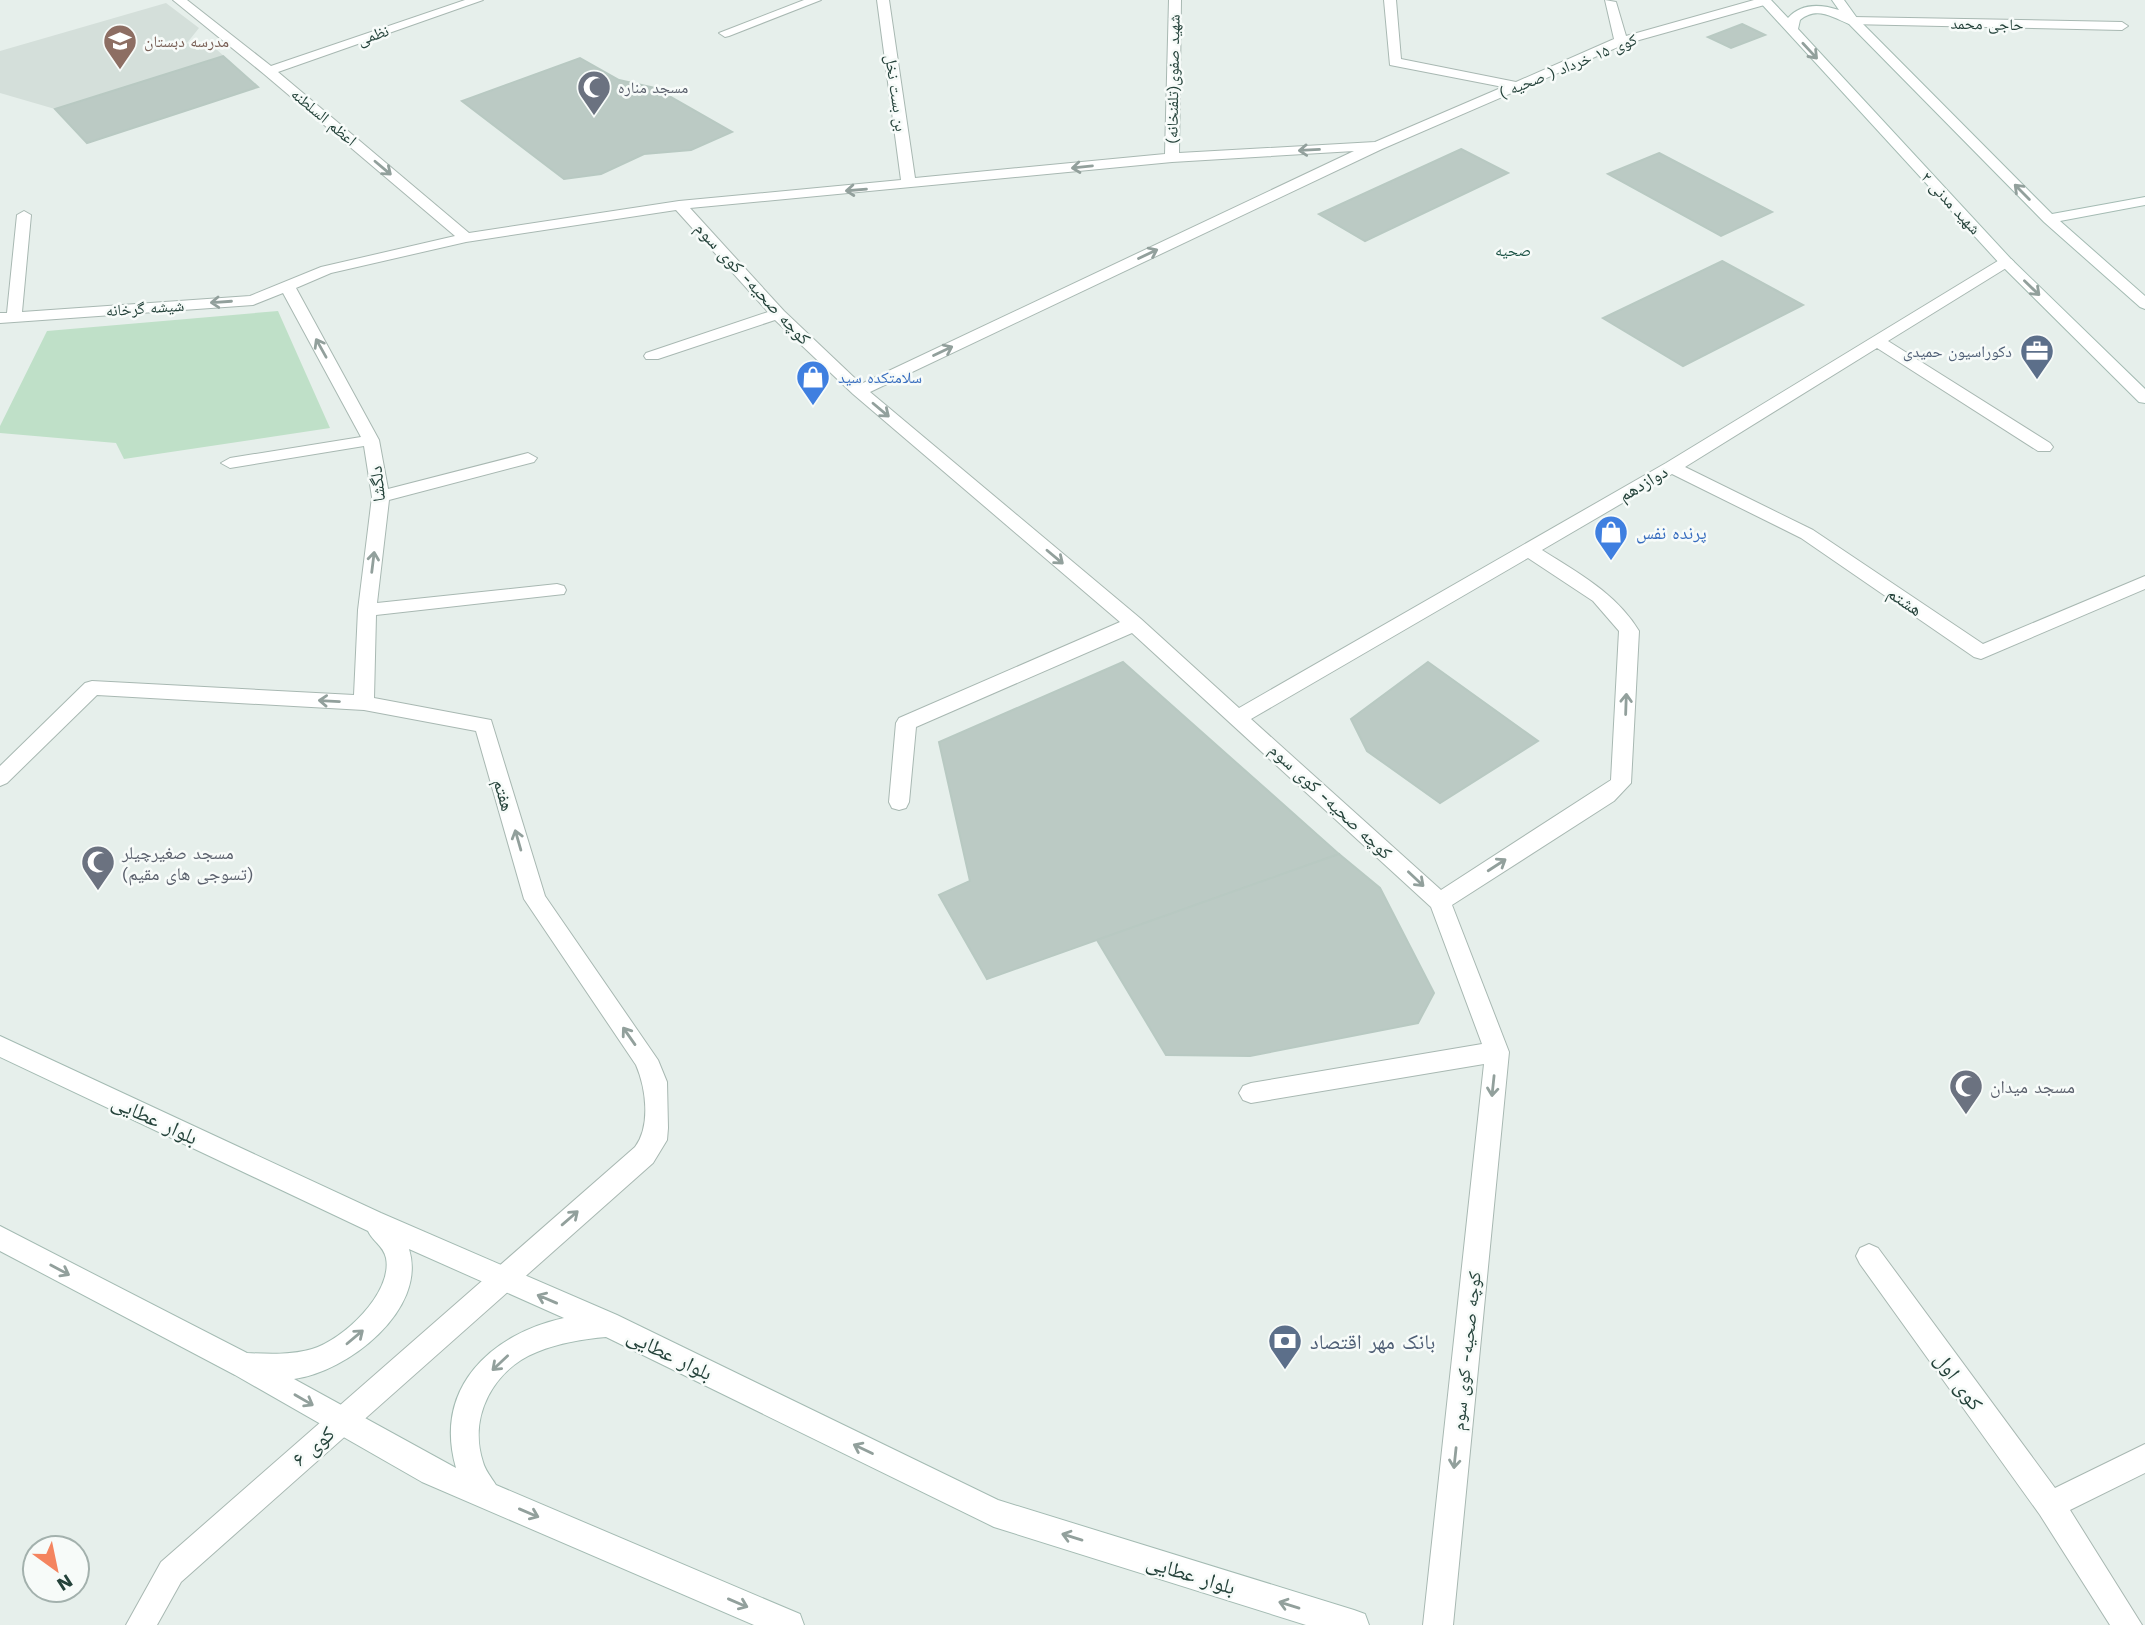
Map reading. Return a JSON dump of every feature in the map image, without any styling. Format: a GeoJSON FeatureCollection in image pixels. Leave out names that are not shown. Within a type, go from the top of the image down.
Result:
{"type":"FeatureCollection","features":[{"type":"Feature","properties":{"kind":"street","name":"اعظم السلطنه"},"geometry":{"type":"LineString","coordinates":[[179,0],[269,71],[466,238]]}},
{"type":"Feature","properties":{"kind":"street","name":"نظمی"},"geometry":{"type":"LineString","coordinates":[[269,71],[477,0]]}},
{"type":"Feature","properties":{"kind":"street"},"geometry":{"type":"LineString","coordinates":[[725,33],[815,0]]}},
{"type":"Feature","properties":{"kind":"street","name":"بن بست نخل"},"geometry":{"type":"LineString","coordinates":[[883,0],[909,185]]}},
{"type":"Feature","properties":{"kind":"street","name":"شهید صفوی(تلفنخانه)"},"geometry":{"type":"LineString","coordinates":[[1172,158],[1175,0]]}},
{"type":"Feature","properties":{"kind":"street"},"geometry":{"type":"LineString","coordinates":[[1390,0],[1395,62],[1518,86]]}},
{"type":"Feature","properties":{"kind":"street","name":"کوی ۱۵ خرداد ( صحیه )"},"geometry":{"type":"LineString","coordinates":[[859,391],[1377,146],[1621,41],[1764,0]]}},
{"type":"Feature","properties":{"kind":"street","name":"شهید مدنی ۲"},"geometry":{"type":"LineString","coordinates":[[1764,0],[2006,262],[2145,398]]}},
{"type":"Feature","properties":{"kind":"street"},"geometry":{"type":"LineString","coordinates":[[1838,0],[1857,25],[2049,219],[2145,304]]}},
{"type":"Feature","properties":{"kind":"street"},"geometry":{"type":"LineString","coordinates":[[1609,2],[1621,41]]}},
{"type":"Feature","properties":{"kind":"street"},"geometry":{"type":"LineString","coordinates":[[1791,30],[1791,23],[1799,13],[1815,9],[1837,13],[1857,25]]}},
{"type":"Feature","properties":{"kind":"street","name":"حاجی محمد"},"geometry":{"type":"LineString","coordinates":[[1857,25],[2122,26]]}},
{"type":"Feature","properties":{"kind":"street","name":"شیشه گرخانه"},"geometry":{"type":"LineString","coordinates":[[7,317],[253,300],[326,270],[466,238],[679,205],[1172,158],[1377,146]]}},
{"type":"Feature","properties":{"kind":"street"},"geometry":{"type":"LineString","coordinates":[[2049,219],[2145,201]]}},
{"type":"Feature","properties":{"kind":"street","name":"کوچه صحیه- کوی سوم"},"geometry":{"type":"LineString","coordinates":[[679,205],[778,314],[859,391],[1134,624],[1440,902],[1497,1052],[1437,1625]]}},
{"type":"Feature","properties":{"kind":"street"},"geometry":{"type":"LineString","coordinates":[[7,317],[24,215]]}},
{"type":"Feature","properties":{"kind":"street","name":"دوازدهم"},"geometry":{"type":"LineString","coordinates":[[1239,717],[1672,467],[2006,262]]}},
{"type":"Feature","properties":{"kind":"street","name":"دلگشا"},"geometry":{"type":"LineString","coordinates":[[287,286],[371,440],[381,497],[367,610],[364,703]]}},
{"type":"Feature","properties":{"kind":"street"},"geometry":{"type":"LineString","coordinates":[[652,356],[778,314]]}},
{"type":"Feature","properties":{"kind":"street"},"geometry":{"type":"LineString","coordinates":[[1879,342],[2044,447]]}},
{"type":"Feature","properties":{"kind":"street"},"geometry":{"type":"LineString","coordinates":[[230,463],[371,440]]}},
{"type":"Feature","properties":{"kind":"street"},"geometry":{"type":"LineString","coordinates":[[381,497],[528,458]]}},
{"type":"Feature","properties":{"kind":"street","name":"هشتم"},"geometry":{"type":"LineString","coordinates":[[1672,467],[1807,534],[1982,652],[2145,582]]}},
{"type":"Feature","properties":{"kind":"street"},"geometry":{"type":"LineString","coordinates":[[1440,902],[1621,783],[1629,631],[1624,619],[1610,606],[1530,550]]}},
{"type":"Feature","properties":{"kind":"street"},"geometry":{"type":"LineString","coordinates":[[367,610],[557,590]]}},
{"type":"Feature","properties":{"kind":"street"},"geometry":{"type":"LineString","coordinates":[[899,802],[906,723],[1134,624]]}},
{"type":"Feature","properties":{"kind":"street","name":"هفتم"},"geometry":{"type":"LineString","coordinates":[[0,778],[92,688],[364,703],[484,725],[535,899],[646,1060],[655,1082],[655,1140],[644,1155],[500,1279]]}},
{"type":"Feature","properties":{"kind":"street","name":"بلوار عطایی"},"geometry":{"type":"LineString","coordinates":[[0,1046],[372,1221],[608,1324],[994,1513],[1354,1625]]}},
{"type":"Feature","properties":{"kind":"street"},"geometry":{"type":"LineString","coordinates":[[1251,1093],[1497,1052]]}},
{"type":"Feature","properties":{"kind":"street"},"geometry":{"type":"LineString","coordinates":[[245,1366],[281,1367],[317,1361],[348,1343],[377,1318],[394,1294],[400,1265],[394,1242],[372,1221]]}},
{"type":"Feature","properties":{"kind":"street"},"geometry":{"type":"LineString","coordinates":[[0,1238],[245,1366],[432,1472],[789,1625]]}},
{"type":"Feature","properties":{"kind":"street","name":"کوی اول"},"geometry":{"type":"LineString","coordinates":[[1869,1256],[2050,1505],[2127,1625]]}},
{"type":"Feature","properties":{"kind":"street","name":"کوی ۶"},"geometry":{"type":"LineString","coordinates":[[141,1625],[171,1572],[500,1279]]}},
{"type":"Feature","properties":{"kind":"street"},"geometry":{"type":"LineString","coordinates":[[486,1495],[470,1467],[463,1435],[468,1403],[485,1376],[513,1350],[576,1327],[608,1324]]}},
{"type":"Feature","properties":{"kind":"street"},"geometry":{"type":"LineString","coordinates":[[2050,1505],[2145,1458]]}},
{"type":"Feature","properties":{"kind":"shaded area","name":"مدرسه دبستان"},"geometry":{"type":"Polygon","coordinates":[[[166,3],[199,28],[187,43],[194,47],[215,48],[258,87],[87,143],[55,109],[0,93],[0,51],[166,3]]]}},
{"type":"Feature","properties":{"kind":"green space"},"geometry":{"type":"Polygon","coordinates":[[[278,311],[330,428],[124,459],[116,443],[0,433],[0,426],[47,331],[278,311]]]}},
{"type":"Feature","properties":{"kind":"building"},"geometry":{"type":"Polygon","coordinates":[[[1742,24],[1765,35],[1731,48],[1708,37],[1742,24]]]}},
{"type":"Feature","properties":{"kind":"building"},"geometry":{"type":"Polygon","coordinates":[[[223,56],[258,87],[87,143],[55,109],[223,56]]]}},
{"type":"Feature","properties":{"kind":"building","name":"مسجد مناره"},"geometry":{"type":"Polygon","coordinates":[[[580,58],[619,80],[655,88],[732,132],[691,150],[644,154],[601,174],[564,179],[462,101],[580,58]]]}},
{"type":"Feature","properties":{"kind":"building"},"geometry":{"type":"Polygon","coordinates":[[[1461,149],[1508,173],[1365,241],[1319,214],[1461,149]]]}},
{"type":"Feature","properties":{"kind":"building"},"geometry":{"type":"Polygon","coordinates":[[[1659,153],[1772,212],[1721,236],[1608,174],[1659,153]]]}},
{"type":"Feature","properties":{"kind":"building"},"geometry":{"type":"Polygon","coordinates":[[[1722,261],[1803,305],[1683,366],[1603,318],[1722,261]]]}},
{"type":"Feature","properties":{"kind":"building"},"geometry":{"type":"Polygon","coordinates":[[[1123,662],[1339,854],[987,979],[939,895],[970,881],[939,742],[1123,662]]]}},
{"type":"Feature","properties":{"kind":"building"},"geometry":{"type":"Polygon","coordinates":[[[1428,662],[1538,741],[1440,803],[1367,751],[1351,719],[1428,662]]]}},
{"type":"Feature","properties":{"kind":"building"},"geometry":{"type":"Polygon","coordinates":[[[1339,854],[1380,888],[1434,993],[1418,1023],[1250,1056],[1166,1055],[1097,940],[1339,854]]]}},
{"type":"Feature","properties":{"kind":"place","name":"مدرسه دبستان"},"geometry":{"type":"Point","coordinates":[120,71]}},
{"type":"Feature","properties":{"kind":"place","name":"مسجد مناره"},"geometry":{"type":"Point","coordinates":[594,117]}},
{"type":"Feature","properties":{"kind":"place","name":"دکوراسیون حمیدی"},"geometry":{"type":"Point","coordinates":[2037,381]}},
{"type":"Feature","properties":{"kind":"place","name":"سلامتکده سید"},"geometry":{"type":"Point","coordinates":[813,407]}},
{"type":"Feature","properties":{"kind":"place","name":"پرنده نفس"},"geometry":{"type":"Point","coordinates":[1611,562]}},
{"type":"Feature","properties":{"kind":"place","name":"مسجد صغیرچیلر (تسوجی های مقیم)"},"geometry":{"type":"Point","coordinates":[98,892]}},
{"type":"Feature","properties":{"kind":"place","name":"مسجد میدان"},"geometry":{"type":"Point","coordinates":[1966,1116]}},
{"type":"Feature","properties":{"kind":"place","name":"بانک مهر اقتصاد"},"geometry":{"type":"Point","coordinates":[1285,1371]}},
{"type":"Feature","properties":{"kind":"district","name":"صحیه"},"geometry":{"type":"Point","coordinates":[1513,250]}}]}
